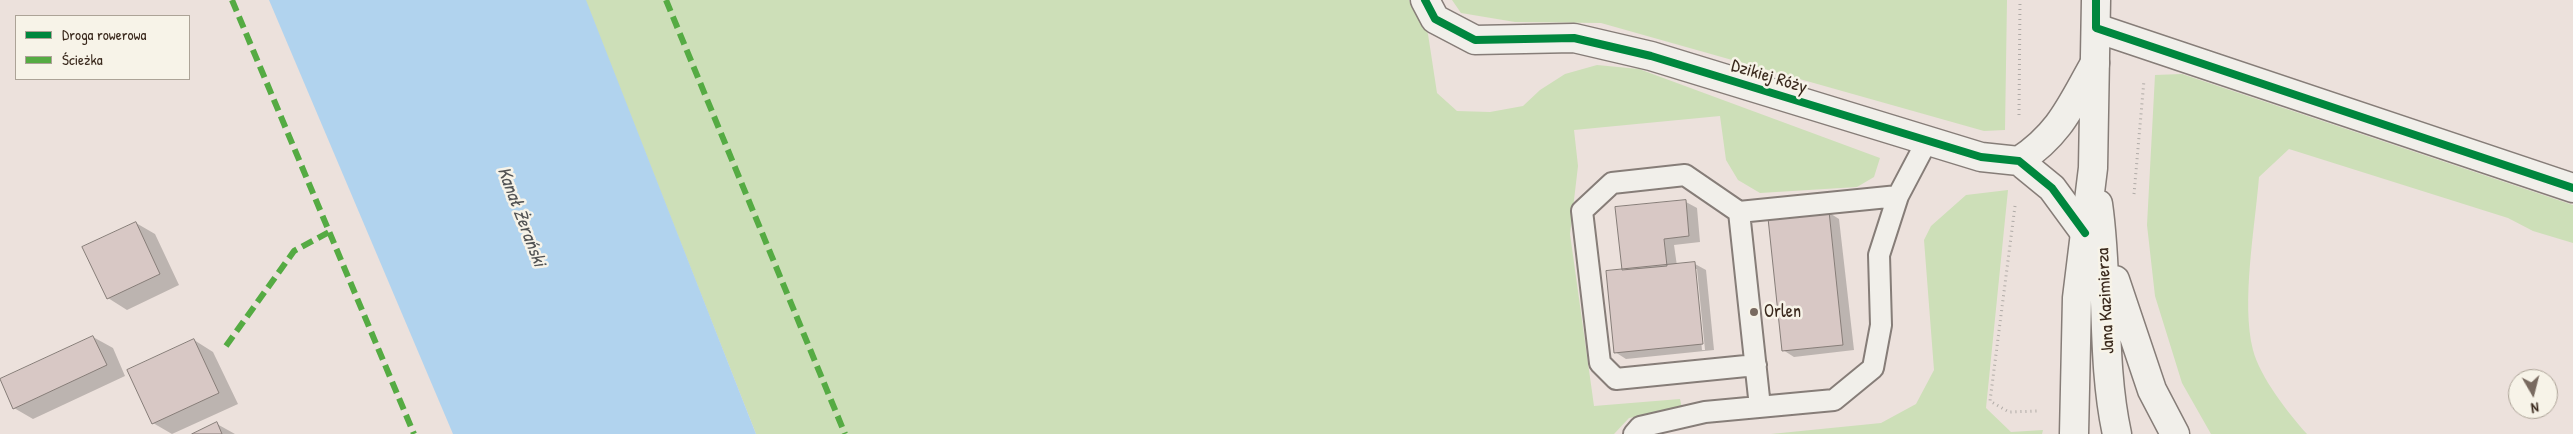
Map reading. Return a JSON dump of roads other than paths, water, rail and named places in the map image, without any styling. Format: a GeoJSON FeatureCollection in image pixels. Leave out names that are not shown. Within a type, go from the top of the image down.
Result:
{"type":"FeatureCollection","features":[{"type":"Feature","properties":{"kind":"street","name":"Dzikiej Róży"},"geometry":{"type":"LineString","coordinates":[[1425,0],[1435,19],[1475,40],[1574,38],[1651,56],[1981,158],[2020,161]]}},
{"type":"Feature","properties":{"kind":"street","name":"Jana Kazimierza"},"geometry":{"type":"LineString","coordinates":[[2096,0],[2093,168],[2094,238],[2105,302],[2117,434]]}},
{"type":"Feature","properties":{"kind":"street"},"geometry":{"type":"LineString","coordinates":[[2096,28],[2573,188]]}},
{"type":"Feature","properties":{"kind":"street"},"geometry":{"type":"LineString","coordinates":[[2095,63],[2058,128],[2041,147],[2020,161],[2052,188],[2094,238],[2152,390],[2175,434]]}},
{"type":"Feature","properties":{"kind":"street","name":"Jana Kazimierza"},"geometry":{"type":"LineString","coordinates":[[2074,434],[2074,332],[2094,238]]}},
{"type":"Feature","properties":{"kind":"lane"},"geometry":{"type":"LineString","coordinates":[[1634,434],[1640,427],[1705,412],[1834,400],[1873,368],[1881,325],[1879,255],[1898,196],[1927,141]]}},
{"type":"Feature","properties":{"kind":"lane"},"geometry":{"type":"LineString","coordinates":[[1756,365],[1616,379],[1600,363],[1582,211],[1612,182],[1685,175],[1739,212],[1898,196]]}},
{"type":"Feature","properties":{"kind":"lane"},"geometry":{"type":"LineString","coordinates":[[1739,212],[1760,407]]}},
{"type":"Feature","properties":{"kind":"water","name":"Kanał Żerański"},"geometry":{"type":"Polygon","coordinates":[[[269,0],[586,0],[756,434],[453,434],[269,0]]]}},
{"type":"Feature","properties":{"kind":"place","name":"Orlen"},"geometry":{"type":"Point","coordinates":[1754,312]}}]}
